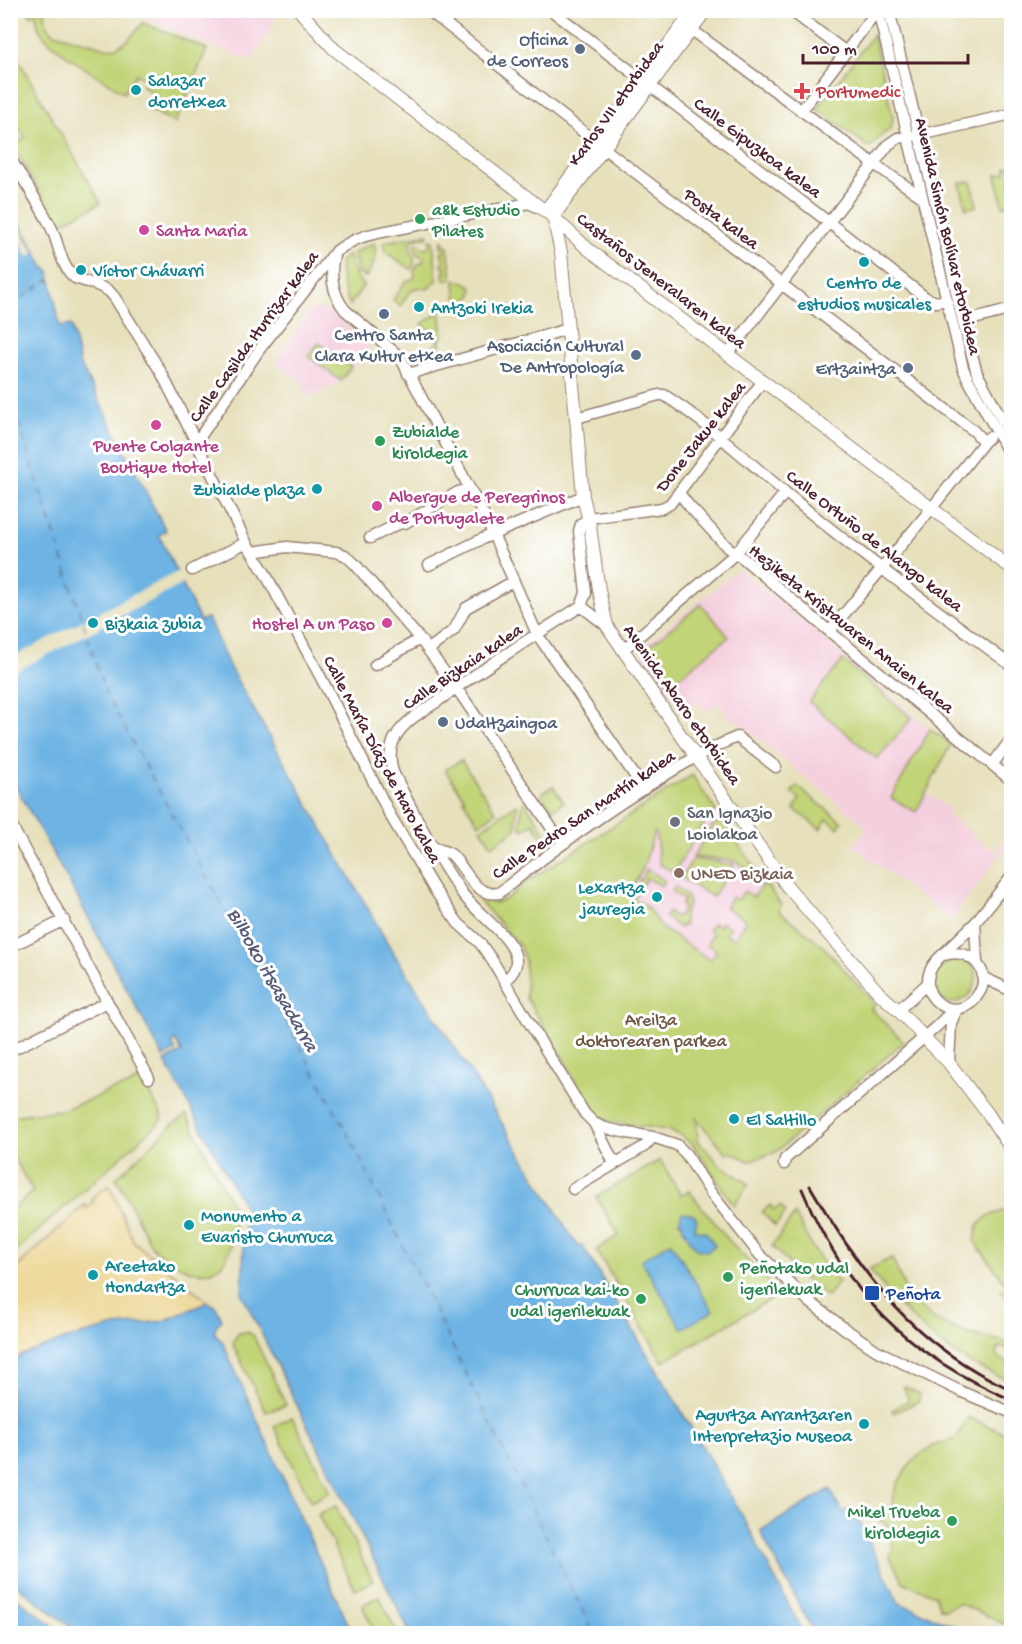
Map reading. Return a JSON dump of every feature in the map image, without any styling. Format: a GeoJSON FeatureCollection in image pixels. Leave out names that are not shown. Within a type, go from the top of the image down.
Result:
{"type":"FeatureCollection","features":[{"type":"Feature","properties":{"kind":"street","name":"Castaños Jeneralaren kalea"},"geometry":{"type":"LineString","coordinates":[[299,10],[334,49],[549,214],[588,249],[1011,569]]}},
{"type":"Feature","properties":{"kind":"street","name":"Posta kalea"},"geometry":{"type":"LineString","coordinates":[[429,10],[600,145],[974,430],[984,442]]}},
{"type":"Feature","properties":{"kind":"street","name":"Calle Gipuzkoa kalea"},"geometry":{"type":"LineString","coordinates":[[551,10],[926,298],[936,302],[947,300]]}},
{"type":"Feature","properties":{"kind":"street","name":"Karlos VII etorbidea"},"geometry":{"type":"LineString","coordinates":[[549,214],[691,19],[706,10]]}},
{"type":"Feature","properties":{"kind":"street"},"geometry":{"type":"LineString","coordinates":[[790,10],[846,52]]}},
{"type":"Feature","properties":{"kind":"street"},"geometry":{"type":"LineString","coordinates":[[801,111],[873,16],[902,10]]}},
{"type":"Feature","properties":{"kind":"street","name":"Avenida Simón Bolívar etorbidea"},"geometry":{"type":"LineString","coordinates":[[884,12],[913,135],[977,373],[1011,438]]}},
{"type":"Feature","properties":{"kind":"street"},"geometry":{"type":"LineString","coordinates":[[691,19],[801,111],[922,197]]}},
{"type":"Feature","properties":{"kind":"street"},"geometry":{"type":"LineString","coordinates":[[728,354],[889,144],[898,138],[1010,113]]}},
{"type":"Feature","properties":{"kind":"street","name":"Avenida Simón Bolívar etorbidea"},"geometry":{"type":"LineString","coordinates":[[913,135],[922,197],[963,368],[1005,428],[1011,459]]}},
{"type":"Feature","properties":{"kind":"street","name":"Calle María Díaz de Haro kalea"},"geometry":{"type":"LineString","coordinates":[[10,158],[52,230],[70,274],[105,289],[115,298],[161,372],[249,548],[265,573],[340,713],[390,815],[434,889],[458,923],[480,943],[505,980],[585,1114],[594,1123],[612,1160],[618,1161]]}},
{"type":"Feature","properties":{"kind":"street","name":"Calle Casilda Iturrizar kalea"},"geometry":{"type":"LineString","coordinates":[[196,443],[259,350],[335,252],[353,240],[529,203],[549,214]]}},
{"type":"Feature","properties":{"kind":"street","name":"Avenida Abaro etorbidea"},"geometry":{"type":"LineString","coordinates":[[549,214],[561,252],[583,496],[589,518],[598,590],[607,626],[787,886],[879,993],[949,1063],[999,1130],[1011,1150]]}},
{"type":"Feature","properties":{"kind":"street"},"geometry":{"type":"LineString","coordinates":[[561,252],[579,246],[588,249]]}},
{"type":"Feature","properties":{"kind":"street"},"geometry":{"type":"LineString","coordinates":[[335,252],[331,263],[335,291],[340,304],[400,357],[493,535],[537,634],[644,789]]}},
{"type":"Feature","properties":{"kind":"street"},"geometry":{"type":"LineString","coordinates":[[963,322],[1011,309]]}},
{"type":"Feature","properties":{"kind":"street"},"geometry":{"type":"LineString","coordinates":[[408,374],[568,329]]}},
{"type":"Feature","properties":{"kind":"street","name":"Done Jakue kalea"},"geometry":{"type":"LineString","coordinates":[[589,518],[662,508],[670,504],[763,381]]}},
{"type":"Feature","properties":{"kind":"street","name":"Calle Ortuño de Alango kalea"},"geometry":{"type":"LineString","coordinates":[[576,418],[664,395],[720,437],[785,493],[1011,666]]}},
{"type":"Feature","properties":{"kind":"street"},"geometry":{"type":"LineString","coordinates":[[830,631],[984,442],[1005,428]]}},
{"type":"Feature","properties":{"kind":"street"},"geometry":{"type":"LineString","coordinates":[[370,538],[398,524],[405,523],[458,492],[469,489]]}},
{"type":"Feature","properties":{"kind":"street","name":"Heziketa Kristauaren Anaien kalea"},"geometry":{"type":"LineString","coordinates":[[679,493],[735,554],[744,559],[1011,781]]}},
{"type":"Feature","properties":{"kind":"street"},"geometry":{"type":"LineString","coordinates":[[624,649],[735,554],[785,493]]}},
{"type":"Feature","properties":{"kind":"street"},"geometry":{"type":"LineString","coordinates":[[429,565],[583,496]]}},
{"type":"Feature","properties":{"kind":"street"},"geometry":{"type":"LineString","coordinates":[[589,518],[581,524],[579,531],[586,593],[581,606],[607,626]]}},
{"type":"Feature","properties":{"kind":"street"},"geometry":{"type":"LineString","coordinates":[[192,570],[241,545],[249,548],[287,547],[345,555],[420,639],[557,836],[566,842]]}},
{"type":"Feature","properties":{"kind":"street"},"geometry":{"type":"LineString","coordinates":[[428,650],[454,630],[466,608],[514,580]]}},
{"type":"Feature","properties":{"kind":"street","name":"Calle Bizkaia kalea"},"geometry":{"type":"LineString","coordinates":[[505,980],[516,967],[517,960],[513,949],[463,895],[444,867],[393,772],[390,753],[392,744],[404,727],[456,688],[581,606]]}},
{"type":"Feature","properties":{"kind":"street"},"geometry":{"type":"LineString","coordinates":[[375,664],[420,639]]}},
{"type":"Feature","properties":{"kind":"street","name":"Calle Pedro San Martín kalea"},"geometry":{"type":"LineString","coordinates":[[434,848],[450,853],[478,889],[490,894],[499,893],[566,842],[644,789],[696,756],[737,737],[776,767]]}},
{"type":"Feature","properties":{"kind":"street"},"geometry":{"type":"LineString","coordinates":[[992,765],[1011,738]]}},
{"type":"Feature","properties":{"kind":"street"},"geometry":{"type":"LineString","coordinates":[[10,823],[15,841],[64,920],[149,1078]]}},
{"type":"Feature","properties":{"kind":"street"},"geometry":{"type":"LineString","coordinates":[[984,978],[982,988],[973,1002],[966,1007],[955,1009],[941,1005],[934,999],[927,984],[931,967],[975,923],[1011,876]]}},
{"type":"Feature","properties":{"kind":"street"},"geometry":{"type":"LineString","coordinates":[[10,947],[64,920]]}},
{"type":"Feature","properties":{"kind":"street"},"geometry":{"type":"LineString","coordinates":[[975,923],[976,963]]}},
{"type":"Feature","properties":{"kind":"street"},"geometry":{"type":"LineString","coordinates":[[943,955],[961,954],[970,957],[984,978],[1011,991]]}},
{"type":"Feature","properties":{"kind":"street"},"geometry":{"type":"LineString","coordinates":[[898,1010],[927,984]]}},
{"type":"Feature","properties":{"kind":"street"},"geometry":{"type":"LineString","coordinates":[[10,1051],[107,1002]]}},
{"type":"Feature","properties":{"kind":"street"},"geometry":{"type":"LineString","coordinates":[[784,1164],[785,1159],[955,1009]]}},
{"type":"Feature","properties":{"kind":"street"},"geometry":{"type":"LineString","coordinates":[[949,1063],[951,1023],[955,1009]]}},
{"type":"Feature","properties":{"kind":"street"},"geometry":{"type":"LineString","coordinates":[[594,1123],[677,1145],[759,1254],[810,1302],[844,1329],[876,1350],[1011,1413]]}},
{"type":"Feature","properties":{"kind":"street"},"geometry":{"type":"LineString","coordinates":[[573,1189],[648,1144],[653,1137]]}},
{"type":"Feature","properties":{"kind":"shaded area"},"geometry":{"type":"Polygon","coordinates":[[[139,11],[280,11],[251,61],[142,17],[139,11]]]}},
{"type":"Feature","properties":{"kind":"shaded area"},"geometry":{"type":"Polygon","coordinates":[[[311,309],[328,309],[371,347],[340,382],[310,398],[299,379],[275,362],[311,309]]]}},
{"type":"Feature","properties":{"kind":"shaded area"},"geometry":{"type":"Polygon","coordinates":[[[738,569],[951,744],[926,793],[950,809],[946,814],[995,852],[1004,841],[1008,844],[951,920],[853,846],[867,827],[734,719],[731,721],[720,703],[707,711],[699,703],[684,715],[642,653],[643,646],[738,569]]]}},
{"type":"Feature","properties":{"kind":"shaded area","name":"UNED Bizkaia"},"geometry":{"type":"Polygon","coordinates":[[[692,775],[768,887],[720,967],[663,929],[646,936],[592,868],[692,775]]]}},
{"type":"Feature","properties":{"kind":"green space"},"geometry":{"type":"Polygon","coordinates":[[[28,11],[45,11],[46,24],[54,33],[106,48],[117,47],[127,41],[143,23],[207,49],[175,123],[149,109],[158,96],[142,86],[146,80],[136,74],[124,93],[53,45],[39,29],[36,15],[30,15],[28,11]]]}},
{"type":"Feature","properties":{"kind":"green space"},"geometry":{"type":"Polygon","coordinates":[[[873,35],[893,117],[891,129],[870,148],[817,109],[873,35]]]}},
{"type":"Feature","properties":{"kind":"green space"},"geometry":{"type":"Polygon","coordinates":[[[11,47],[101,203],[58,225],[13,145],[25,138],[11,113],[11,47]]]}},
{"type":"Feature","properties":{"kind":"green space"},"geometry":{"type":"Polygon","coordinates":[[[1011,166],[1011,205],[1003,206],[996,175],[1006,173],[1006,167],[1011,166]]]}},
{"type":"Feature","properties":{"kind":"green space"},"geometry":{"type":"Polygon","coordinates":[[[971,181],[977,206],[966,209],[960,183],[971,181]]]}},
{"type":"Feature","properties":{"kind":"green space"},"geometry":{"type":"Polygon","coordinates":[[[428,234],[427,237],[417,238],[410,243],[415,261],[411,269],[385,252],[383,244],[385,242],[428,234]]]}},
{"type":"Feature","properties":{"kind":"green space"},"geometry":{"type":"Polygon","coordinates":[[[430,240],[433,241],[437,280],[428,289],[418,288],[411,291],[401,306],[393,300],[405,282],[413,279],[418,264],[424,260],[418,255],[414,245],[418,243],[421,247],[427,248],[430,240]]]}},
{"type":"Feature","properties":{"kind":"green space"},"geometry":{"type":"Polygon","coordinates":[[[443,240],[444,245],[448,247],[452,279],[444,280],[445,268],[443,268],[441,252],[444,251],[441,247],[443,240]]]}},
{"type":"Feature","properties":{"kind":"green space"},"geometry":{"type":"Polygon","coordinates":[[[375,244],[376,254],[366,277],[358,270],[353,253],[375,244]]]}},
{"type":"Feature","properties":{"kind":"green space"},"geometry":{"type":"Polygon","coordinates":[[[348,255],[363,286],[350,305],[341,272],[341,261],[348,255]]]}},
{"type":"Feature","properties":{"kind":"green space"},"geometry":{"type":"Polygon","coordinates":[[[455,281],[466,282],[470,285],[473,290],[468,300],[457,303],[455,281]]]}},
{"type":"Feature","properties":{"kind":"green space"},"geometry":{"type":"Polygon","coordinates":[[[440,309],[443,335],[440,339],[422,324],[435,315],[440,309]]]}},
{"type":"Feature","properties":{"kind":"green space"},"geometry":{"type":"Polygon","coordinates":[[[440,339],[441,354],[421,360],[440,339]]]}},
{"type":"Feature","properties":{"kind":"green space"},"geometry":{"type":"Polygon","coordinates":[[[319,343],[351,367],[341,381],[308,356],[319,343]]]}},
{"type":"Feature","properties":{"kind":"green space"},"geometry":{"type":"Polygon","coordinates":[[[701,604],[729,637],[669,685],[644,650],[701,604]]]}},
{"type":"Feature","properties":{"kind":"green space"},"geometry":{"type":"Polygon","coordinates":[[[843,660],[912,718],[877,759],[809,702],[843,660]]]}},
{"type":"Feature","properties":{"kind":"green space"},"geometry":{"type":"Polygon","coordinates":[[[930,729],[951,744],[916,812],[891,798],[930,729]]]}},
{"type":"Feature","properties":{"kind":"green space"},"geometry":{"type":"Polygon","coordinates":[[[461,760],[496,812],[479,824],[445,770],[461,760]]]}},
{"type":"Feature","properties":{"kind":"green space","name":"Areilza doktorearen parkea"},"geometry":{"type":"Polygon","coordinates":[[[692,775],[716,811],[707,819],[674,872],[659,864],[654,832],[643,869],[629,893],[631,896],[647,869],[665,881],[662,886],[647,878],[634,898],[646,906],[663,929],[710,960],[717,951],[707,944],[713,934],[708,930],[713,923],[719,926],[722,922],[730,928],[726,934],[734,939],[746,920],[725,907],[732,897],[738,900],[744,891],[754,897],[763,883],[781,905],[779,911],[821,944],[875,1004],[871,1009],[904,1042],[776,1152],[749,1161],[730,1152],[727,1154],[696,1118],[698,1141],[719,1164],[749,1184],[734,1206],[694,1146],[682,1136],[667,1130],[611,1122],[592,1112],[562,1056],[526,998],[525,961],[519,945],[477,898],[494,903],[506,899],[532,878],[692,775]]]}},
{"type":"Feature","properties":{"kind":"green space"},"geometry":{"type":"Polygon","coordinates":[[[553,786],[564,802],[554,809],[542,795],[553,786]]]}},
{"type":"Feature","properties":{"kind":"green space"},"geometry":{"type":"Polygon","coordinates":[[[797,786],[842,822],[838,828],[827,819],[820,829],[794,809],[800,799],[791,793],[797,786]]]}},
{"type":"Feature","properties":{"kind":"green space"},"geometry":{"type":"Polygon","coordinates":[[[523,802],[549,838],[547,844],[533,823],[523,830],[520,826],[523,802]]]}},
{"type":"Feature","properties":{"kind":"green space"},"geometry":{"type":"Polygon","coordinates":[[[517,804],[516,829],[492,846],[481,829],[517,804]]]}},
{"type":"Feature","properties":{"kind":"green space"},"geometry":{"type":"Polygon","coordinates":[[[722,820],[763,879],[735,861],[693,857],[712,826],[722,820]]]}},
{"type":"Feature","properties":{"kind":"green space"},"geometry":{"type":"Polygon","coordinates":[[[693,859],[734,864],[713,897],[681,878],[693,859]]]}},
{"type":"Feature","properties":{"kind":"green space"},"geometry":{"type":"Polygon","coordinates":[[[676,887],[686,896],[689,903],[684,915],[685,926],[682,925],[680,928],[665,917],[668,912],[676,917],[682,912],[681,905],[684,900],[671,891],[676,887]]]}},
{"type":"Feature","properties":{"kind":"green space"},"geometry":{"type":"Polygon","coordinates":[[[958,958],[969,963],[975,970],[976,979],[968,996],[960,1001],[951,1002],[942,999],[936,993],[934,981],[940,969],[958,958]]]}},
{"type":"Feature","properties":{"kind":"green space"},"geometry":{"type":"Polygon","coordinates":[[[141,1078],[162,1120],[11,1255],[11,1211],[33,1191],[11,1153],[11,1116],[62,1110],[108,1091],[128,1086],[141,1078]]]}},
{"type":"Feature","properties":{"kind":"green space"},"geometry":{"type":"Polygon","coordinates":[[[187,1115],[236,1214],[235,1228],[228,1253],[215,1270],[204,1272],[192,1271],[176,1264],[153,1248],[116,1178],[172,1125],[187,1115]]]}},
{"type":"Feature","properties":{"kind":"green space","name":"Peñotako udal igerilekuak"},"geometry":{"type":"Polygon","coordinates":[[[660,1160],[681,1195],[689,1191],[731,1243],[780,1294],[663,1362],[596,1250],[619,1235],[596,1197],[660,1160]]]}},
{"type":"Feature","properties":{"kind":"green space"},"geometry":{"type":"Polygon","coordinates":[[[770,1205],[774,1210],[780,1206],[786,1212],[775,1226],[762,1212],[770,1205]]]}},
{"type":"Feature","properties":{"kind":"green space"},"geometry":{"type":"Polygon","coordinates":[[[1011,1208],[1011,1305],[1001,1290],[1008,1287],[975,1242],[978,1225],[988,1216],[1011,1208]]]}},
{"type":"Feature","properties":{"kind":"green space"},"geometry":{"type":"Polygon","coordinates":[[[795,1214],[812,1247],[838,1282],[827,1297],[799,1274],[772,1246],[795,1214]]]}},
{"type":"Feature","properties":{"kind":"green space"},"geometry":{"type":"Polygon","coordinates":[[[892,1258],[907,1293],[935,1320],[964,1333],[1011,1343],[1011,1352],[999,1347],[996,1354],[997,1357],[1011,1365],[1011,1382],[976,1366],[951,1351],[901,1307],[869,1269],[892,1258]]]}},
{"type":"Feature","properties":{"kind":"green space"},"geometry":{"type":"Polygon","coordinates":[[[247,1332],[253,1335],[286,1405],[266,1412],[233,1345],[239,1333],[247,1332]]]}},
{"type":"Feature","properties":{"kind":"green space"},"geometry":{"type":"Polygon","coordinates":[[[903,1386],[920,1394],[919,1401],[894,1413],[892,1410],[909,1400],[903,1386]]]}},
{"type":"Feature","properties":{"kind":"green space"},"geometry":{"type":"Polygon","coordinates":[[[292,1417],[330,1492],[311,1502],[274,1426],[292,1417]]]}},
{"type":"Feature","properties":{"kind":"green space","name":"Mikel Trueba kiroldegia"},"geometry":{"type":"Polygon","coordinates":[[[968,1417],[1011,1436],[1011,1627],[959,1603],[945,1610],[940,1608],[935,1595],[903,1582],[889,1555],[893,1549],[889,1525],[868,1516],[894,1504],[892,1500],[894,1491],[908,1467],[930,1448],[956,1439],[968,1417]]]}},
{"type":"Feature","properties":{"kind":"green space"},"geometry":{"type":"Polygon","coordinates":[[[336,1506],[373,1581],[355,1590],[318,1514],[336,1506]]]}},
{"type":"Feature","properties":{"kind":"green space"},"geometry":{"type":"Polygon","coordinates":[[[379,1596],[397,1633],[375,1633],[362,1605],[379,1596]]]}},
{"type":"Feature","properties":{"kind":"sand","name":"Areetako Hondartza"},"geometry":{"type":"Polygon","coordinates":[[[109,1185],[134,1242],[208,1302],[164,1321],[116,1326],[70,1338],[22,1355],[11,1362],[11,1273],[85,1205],[87,1208],[94,1201],[92,1198],[109,1185]]]}},
{"type":"Feature","properties":{"kind":"water","name":"Bilboko itsasadarra"},"geometry":{"type":"Polygon","coordinates":[[[10,206],[44,267],[49,270],[60,327],[71,325],[80,364],[166,531],[159,535],[200,621],[208,618],[229,666],[391,949],[473,1076],[578,1247],[582,1245],[698,1439],[743,1517],[803,1633],[410,1633],[242,1294],[245,1208],[165,1061],[182,1052],[175,1040],[172,1043],[176,1051],[163,1057],[11,778],[10,206]]]}},
{"type":"Feature","properties":{"kind":"water"},"geometry":{"type":"Polygon","coordinates":[[[682,1212],[693,1214],[697,1219],[694,1230],[706,1232],[715,1245],[708,1251],[696,1249],[682,1227],[683,1223],[679,1222],[682,1212]]]}},
{"type":"Feature","properties":{"kind":"water"},"geometry":{"type":"Polygon","coordinates":[[[671,1242],[713,1311],[682,1329],[641,1260],[671,1242]]]}},
{"type":"Feature","properties":{"kind":"water"},"geometry":{"type":"Polygon","coordinates":[[[208,1302],[216,1307],[222,1320],[215,1328],[215,1333],[222,1341],[352,1633],[79,1633],[11,1581],[11,1362],[22,1355],[70,1338],[116,1326],[164,1321],[208,1302]]]}},
{"type":"Feature","properties":{"kind":"water"},"geometry":{"type":"Polygon","coordinates":[[[830,1489],[842,1512],[852,1507],[899,1603],[959,1628],[957,1633],[814,1633],[760,1531],[830,1489]]]}},
{"type":"Feature","properties":{"kind":"water"},"geometry":{"type":"Polygon","coordinates":[[[10,1593],[63,1633],[11,1633],[10,1593]]]}},
{"type":"Feature","properties":{"kind":"pier"},"geometry":{"type":"Polygon","coordinates":[[[11,213],[35,253],[28,257],[11,227],[11,213]]]}},
{"type":"Feature","properties":{"kind":"pier","name":"Bizkaia zubia"},"geometry":{"type":"Polygon","coordinates":[[[179,571],[185,583],[11,674],[11,658],[179,571]]]}},
{"type":"Feature","properties":{"kind":"ferry route"},"geometry":{"type":"LineString","coordinates":[[10,305],[50,279]]}},
{"type":"Feature","properties":{"kind":"ferry route"},"geometry":{"type":"LineString","coordinates":[[10,396],[106,694],[346,1130],[594,1634]]}},
{"type":"Feature","properties":{"kind":"railway"},"geometry":{"type":"LineString","coordinates":[[810,1186],[871,1279],[918,1330],[977,1372],[1012,1390]]}},
{"type":"Feature","properties":{"kind":"railway"},"geometry":{"type":"LineString","coordinates":[[802,1189],[838,1260],[884,1317],[941,1363],[975,1383],[1012,1400]]}},
{"type":"Feature","properties":{"kind":"place","name":"Oficina de Correos"},"geometry":{"type":"Point","coordinates":[580,49]}},
{"type":"Feature","properties":{"kind":"place","name":"Salazar dorretxea"},"geometry":{"type":"Point","coordinates":[136,90]}},
{"type":"Feature","properties":{"kind":"place","name":"Portumedic"},"geometry":{"type":"Point","coordinates":[802,91]}},
{"type":"Feature","properties":{"kind":"place","name":"a&k Estudio Pilates"},"geometry":{"type":"Point","coordinates":[420,219]}},
{"type":"Feature","properties":{"kind":"place","name":"Santa Maria"},"geometry":{"type":"Point","coordinates":[144,230]}},
{"type":"Feature","properties":{"kind":"place","name":"Centro de estudios musicales"},"geometry":{"type":"Point","coordinates":[864,262]}},
{"type":"Feature","properties":{"kind":"place","name":"Víctor Chávarri"},"geometry":{"type":"Point","coordinates":[81,270]}},
{"type":"Feature","properties":{"kind":"place","name":"Antzoki Irekia"},"geometry":{"type":"Point","coordinates":[419,307]}},
{"type":"Feature","properties":{"kind":"place","name":"Centro Santa Clara Kultur etxea"},"geometry":{"type":"Point","coordinates":[384,314]}},
{"type":"Feature","properties":{"kind":"place","name":"Asociación Cultural De Antropología"},"geometry":{"type":"Point","coordinates":[636,355]}},
{"type":"Feature","properties":{"kind":"place","name":"Ertzaintza"},"geometry":{"type":"Point","coordinates":[908,368]}},
{"type":"Feature","properties":{"kind":"place","name":"Puente Colgante Boutique Hotel"},"geometry":{"type":"Point","coordinates":[156,425]}},
{"type":"Feature","properties":{"kind":"place","name":"Zubialde kiroldegia"},"geometry":{"type":"Point","coordinates":[380,441]}},
{"type":"Feature","properties":{"kind":"place","name":"Zubialde plaza"},"geometry":{"type":"Point","coordinates":[317,489]}},
{"type":"Feature","properties":{"kind":"place","name":"Albergue de Peregrinos de Portugalete"},"geometry":{"type":"Point","coordinates":[377,506]}},
{"type":"Feature","properties":{"kind":"place","name":"Bizkaia zubia"},"geometry":{"type":"Point","coordinates":[93,623]}},
{"type":"Feature","properties":{"kind":"place","name":"Hostel A un Paso"},"geometry":{"type":"Point","coordinates":[387,623]}},
{"type":"Feature","properties":{"kind":"place","name":"Udaltzaingoa"},"geometry":{"type":"Point","coordinates":[443,722]}},
{"type":"Feature","properties":{"kind":"place","name":"San Ignazio Loiolakoa"},"geometry":{"type":"Point","coordinates":[675,822]}},
{"type":"Feature","properties":{"kind":"place","name":"UNED Bizkaia"},"geometry":{"type":"Point","coordinates":[679,873]}},
{"type":"Feature","properties":{"kind":"place","name":"Lexartza jauregia"},"geometry":{"type":"Point","coordinates":[657,897]}},
{"type":"Feature","properties":{"kind":"place","name":"El Saltillo"},"geometry":{"type":"Point","coordinates":[734,1119]}},
{"type":"Feature","properties":{"kind":"place","name":"Monumento a Evaristo Churruca"},"geometry":{"type":"Point","coordinates":[189,1225]}},
{"type":"Feature","properties":{"kind":"place","name":"Areetako Hondartza"},"geometry":{"type":"Point","coordinates":[93,1275]}},
{"type":"Feature","properties":{"kind":"place","name":"Peñotako udal igerilekuak"},"geometry":{"type":"Point","coordinates":[728,1277]}},
{"type":"Feature","properties":{"kind":"place","name":"Peñota"},"geometry":{"type":"Point","coordinates":[872,1293]}},
{"type":"Feature","properties":{"kind":"place","name":"Churruca kai-ko udal igerilekuak"},"geometry":{"type":"Point","coordinates":[641,1299]}},
{"type":"Feature","properties":{"kind":"place","name":"Agurtza Arrantzaren Interpretazio Museoa"},"geometry":{"type":"Point","coordinates":[864,1424]}},
{"type":"Feature","properties":{"kind":"place","name":"Mikel Trueba kiroldegia"},"geometry":{"type":"Point","coordinates":[952,1521]}}]}
